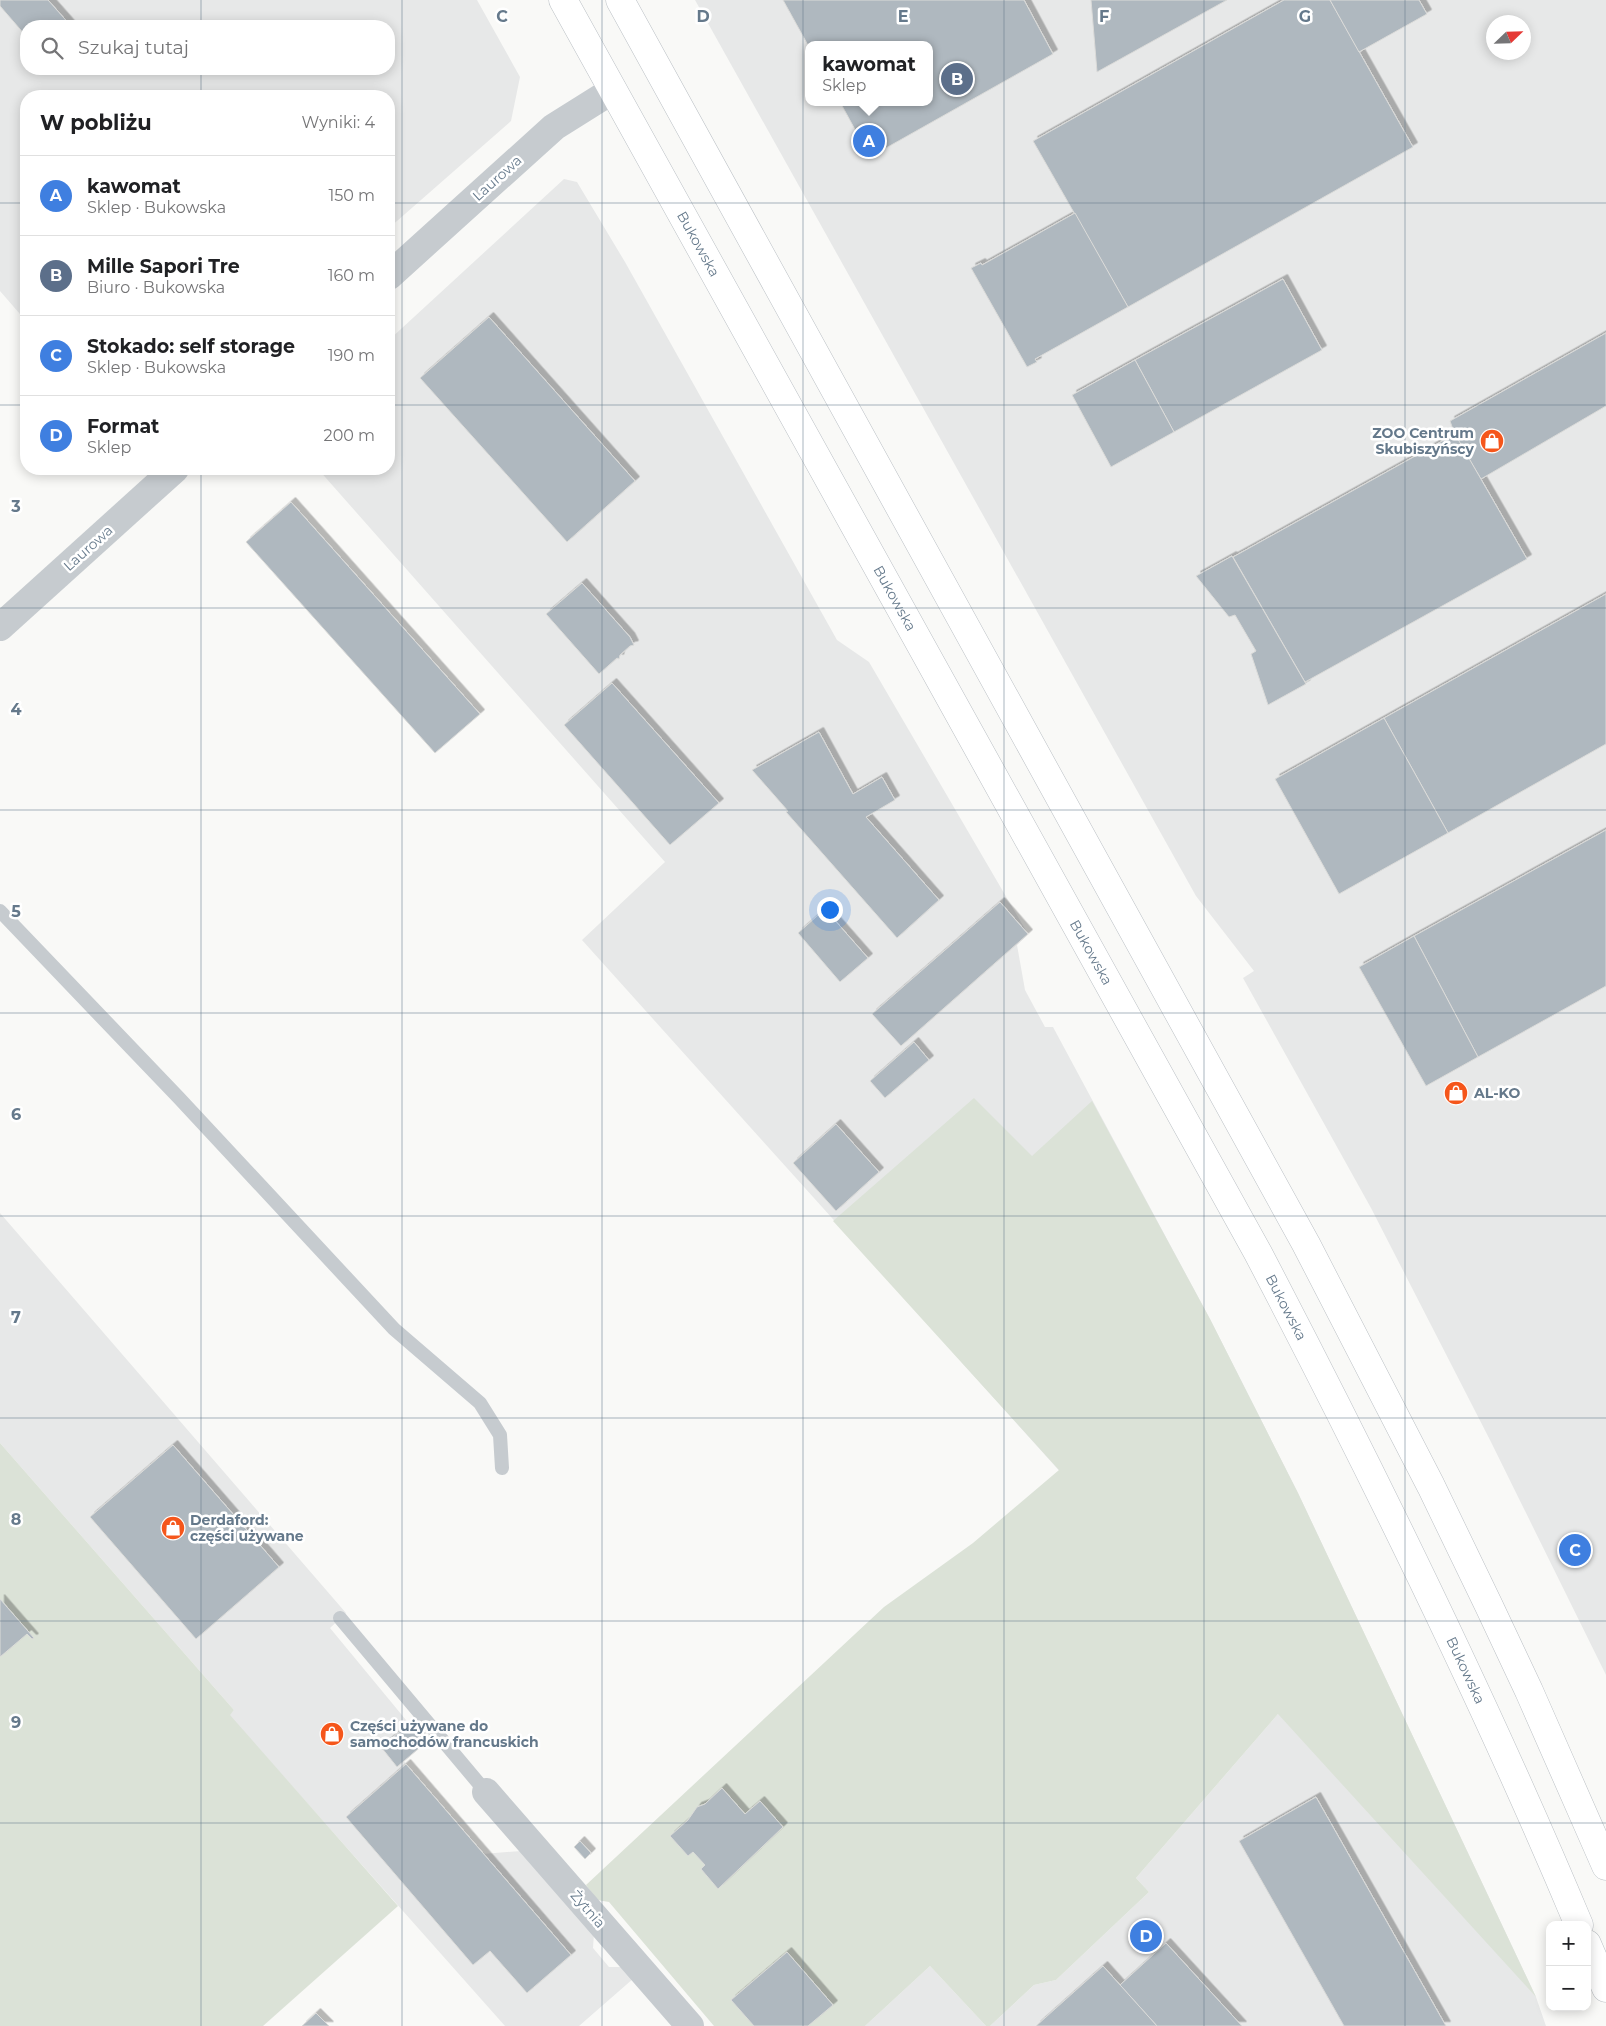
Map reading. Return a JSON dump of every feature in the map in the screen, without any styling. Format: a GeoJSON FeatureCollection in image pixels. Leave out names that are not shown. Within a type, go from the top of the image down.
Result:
{"type":"FeatureCollection","features":[{"type":"Feature","properties":{"kind":"main road","name":"Bukowska"},"geometry":{"type":"LineString","coordinates":[[563,0],[1258,1253],[1332,1394],[1403,1536],[1551,1857],[1577,1921]]}},
{"type":"Feature","properties":{"kind":"main road"},"geometry":{"type":"LineString","coordinates":[[620,0],[1306,1244],[1431,1486],[1489,1606],[1529,1691],[1606,1866]]}},
{"type":"Feature","properties":{"kind":"main road"},"geometry":{"type":"LineString","coordinates":[[1591,1953],[1606,1988]]}},
{"type":"Feature","properties":{"kind":"street","name":"Laurowa"},"geometry":{"type":"LineString","coordinates":[[395,271],[554,127],[613,90]]}},
{"type":"Feature","properties":{"kind":"street","name":"Laurowa"},"geometry":{"type":"LineString","coordinates":[[0,627],[168,475]]}},
{"type":"Feature","properties":{"kind":"street","name":"Żytnia"},"geometry":{"type":"LineString","coordinates":[[486,1792],[690,2026]]}},
{"type":"Feature","properties":{"kind":"lane"},"geometry":{"type":"LineString","coordinates":[[0,911],[179,1098],[394,1329],[480,1403],[500,1435],[502,1468]]}},
{"type":"Feature","properties":{"kind":"lane"},"geometry":{"type":"LineString","coordinates":[[340,1618],[486,1792]]}},
{"type":"Feature","properties":{"kind":"shaded area"},"geometry":{"type":"Polygon","coordinates":[[[0,0],[477,0],[520,77],[511,121],[395,223],[395,90],[20,90],[20,314],[0,291],[0,0]]]}},
{"type":"Feature","properties":{"kind":"shaded area"},"geometry":{"type":"Polygon","coordinates":[[[695,0],[1606,0],[1606,1675],[1491,1442],[1371,1208],[1243,978],[1254,971],[1196,896],[695,0]]]}},
{"type":"Feature","properties":{"kind":"shaded area"},"geometry":{"type":"Polygon","coordinates":[[[564,179],[577,182],[625,262],[837,640],[869,662],[1028,934],[1017,945],[1025,990],[1045,1027],[1053,1027],[1210,1319],[1298,1493],[1536,1997],[1546,2026],[990,2026],[1034,1985],[1056,1980],[1149,1892],[1136,1878],[1278,1714],[582,940],[665,862],[323,475],[395,475],[395,334],[564,179]]]}},
{"type":"Feature","properties":{"kind":"shaded area"},"geometry":{"type":"Polygon","coordinates":[[[974,1098],[1032,1156],[1092,1101],[1210,1319],[1298,1493],[1536,1997],[1278,1714],[1136,1878],[1149,1892],[1056,1980],[1034,1985],[990,2026],[986,2026],[930,1966],[865,2026],[714,2026],[609,1902],[597,1900],[586,1885],[884,1607],[973,1543],[1059,1470],[833,1221],[974,1098]]]}},
{"type":"Feature","properties":{"kind":"shaded area"},"geometry":{"type":"Polygon","coordinates":[[[0,1213],[346,1613],[330,1628],[425,1743],[404,1761],[406,1764],[483,1854],[521,1851],[594,1933],[593,1948],[609,1967],[624,1967],[634,1978],[579,2026],[505,2026],[229,1715],[234,1710],[0,1443],[0,1213]]]}},
{"type":"Feature","properties":{"kind":"shaded area"},"geometry":{"type":"Polygon","coordinates":[[[0,1443],[234,1710],[230,1715],[398,1906],[263,2026],[0,2026],[0,1443]]]}},
{"type":"Feature","properties":{"kind":"shaded area"},"geometry":{"type":"Polygon","coordinates":[[[930,1966],[986,2026],[865,2026],[930,1966]]]}},
{"type":"Feature","properties":{"kind":"building"},"geometry":{"type":"Polygon","coordinates":[[[0,0],[48,0],[66,20],[20,20],[20,29],[0,6],[0,0]]]}},
{"type":"Feature","properties":{"kind":"building"},"geometry":{"type":"Polygon","coordinates":[[[783,0],[1024,0],[1053,54],[870,157],[842,106],[933,106],[933,41],[806,41],[783,0]]]}},
{"type":"Feature","properties":{"kind":"building"},"geometry":{"type":"Polygon","coordinates":[[[1091,0],[1227,0],[1097,72],[1091,0]]]}},
{"type":"Feature","properties":{"kind":"building"},"geometry":{"type":"Polygon","coordinates":[[[1284,0],[1330,0],[1413,147],[1128,307],[1033,141],[1284,0]]]}},
{"type":"Feature","properties":{"kind":"building"},"geometry":{"type":"Polygon","coordinates":[[[1330,0],[1419,0],[1427,14],[1359,52],[1330,0]]]}},
{"type":"Feature","properties":{"kind":"building"},"geometry":{"type":"Polygon","coordinates":[[[1075,213],[1128,307],[1035,359],[1037,362],[1027,367],[971,268],[981,263],[982,265],[1075,213]]]}},
{"type":"Feature","properties":{"kind":"building"},"geometry":{"type":"Polygon","coordinates":[[[1283,279],[1322,350],[1174,432],[1135,360],[1283,279]]]}},
{"type":"Feature","properties":{"kind":"building"},"geometry":{"type":"Polygon","coordinates":[[[489,317],[635,481],[567,542],[420,378],[489,317]]]}},
{"type":"Feature","properties":{"kind":"building"},"geometry":{"type":"Polygon","coordinates":[[[1606,333],[1606,406],[1481,479],[1455,435],[1450,421],[1606,333]]]}},
{"type":"Feature","properties":{"kind":"building"},"geometry":{"type":"Polygon","coordinates":[[[1135,360],[1174,432],[1111,467],[1072,395],[1135,360]]]}},
{"type":"Feature","properties":{"kind":"building"},"geometry":{"type":"Polygon","coordinates":[[[1455,434],[1527,559],[1305,682],[1233,557],[1455,434]]]}},
{"type":"Feature","properties":{"kind":"building"},"geometry":{"type":"Polygon","coordinates":[[[291,502],[480,714],[435,753],[246,542],[291,502]]]}},
{"type":"Feature","properties":{"kind":"building"},"geometry":{"type":"Polygon","coordinates":[[[1232,556],[1306,684],[1268,705],[1251,654],[1256,651],[1235,615],[1229,617],[1196,576],[1232,556]]]}},
{"type":"Feature","properties":{"kind":"building"},"geometry":{"type":"Polygon","coordinates":[[[582,583],[630,637],[634,645],[630,646],[620,655],[619,659],[617,658],[599,674],[546,614],[582,583]]]}},
{"type":"Feature","properties":{"kind":"building"},"geometry":{"type":"Polygon","coordinates":[[[1606,594],[1606,744],[1448,833],[1384,718],[1606,594]]]}},
{"type":"Feature","properties":{"kind":"building"},"geometry":{"type":"Polygon","coordinates":[[[612,683],[719,803],[670,845],[564,725],[612,683]]]}},
{"type":"Feature","properties":{"kind":"building"},"geometry":{"type":"Polygon","coordinates":[[[1384,718],[1448,833],[1339,894],[1275,779],[1384,718]]]}},
{"type":"Feature","properties":{"kind":"building"},"geometry":{"type":"Polygon","coordinates":[[[819,732],[853,794],[882,777],[895,800],[866,817],[939,900],[897,938],[786,812],[788,811],[752,770],[819,732]]]}},
{"type":"Feature","properties":{"kind":"building"},"geometry":{"type":"Polygon","coordinates":[[[1606,830],[1606,986],[1478,1057],[1414,936],[1606,830]]]}},
{"type":"Feature","properties":{"kind":"building"},"geometry":{"type":"Polygon","coordinates":[[[1000,902],[1028,934],[901,1046],[872,1014],[1000,902]]]}},
{"type":"Feature","properties":{"kind":"building"},"geometry":{"type":"Polygon","coordinates":[[[825,909],[868,958],[840,982],[798,933],[825,909]]]}},
{"type":"Feature","properties":{"kind":"building"},"geometry":{"type":"Polygon","coordinates":[[[1414,936],[1478,1057],[1426,1086],[1359,967],[1414,936]]]}},
{"type":"Feature","properties":{"kind":"building"},"geometry":{"type":"Polygon","coordinates":[[[914,1042],[929,1060],[885,1098],[870,1081],[914,1042]]]}},
{"type":"Feature","properties":{"kind":"building"},"geometry":{"type":"Polygon","coordinates":[[[836,1124],[879,1172],[836,1211],[793,1163],[836,1124]]]}},
{"type":"Feature","properties":{"kind":"building"},"geometry":{"type":"Polygon","coordinates":[[[173,1445],[279,1567],[196,1639],[90,1517],[173,1445]]]}},
{"type":"Feature","properties":{"kind":"building"},"geometry":{"type":"Polygon","coordinates":[[[0,1599],[34,1638],[32,1639],[27,1634],[0,1657],[0,1599]]]}},
{"type":"Feature","properties":{"kind":"building"},"geometry":{"type":"Polygon","coordinates":[[[409,1724],[425,1743],[397,1767],[381,1747],[409,1724]]]}},
{"type":"Feature","properties":{"kind":"building"},"geometry":{"type":"Polygon","coordinates":[[[406,1764],[571,1955],[527,1993],[490,1951],[473,1965],[346,1817],[406,1764]]]}},
{"type":"Feature","properties":{"kind":"building"},"geometry":{"type":"Polygon","coordinates":[[[722,1788],[745,1814],[760,1801],[783,1827],[718,1889],[701,1869],[705,1865],[693,1852],[688,1856],[670,1836],[688,1820],[697,1807],[705,1804],[722,1788]]]}},
{"type":"Feature","properties":{"kind":"building"},"geometry":{"type":"Polygon","coordinates":[[[1316,1797],[1446,2026],[1344,2026],[1239,1841],[1316,1797]]]}},
{"type":"Feature","properties":{"kind":"building"},"geometry":{"type":"Polygon","coordinates":[[[580,1841],[591,1853],[585,1859],[574,1847],[580,1841]]]}},
{"type":"Feature","properties":{"kind":"building"},"geometry":{"type":"Polygon","coordinates":[[[1166,1943],[1242,2026],[1157,2026],[1120,1985],[1166,1943]]]}},
{"type":"Feature","properties":{"kind":"building"},"geometry":{"type":"Polygon","coordinates":[[[787,1952],[833,2005],[808,2026],[754,2026],[731,2000],[787,1952]]]}},
{"type":"Feature","properties":{"kind":"building"},"geometry":{"type":"Polygon","coordinates":[[[1103,1966],[1157,2026],[1036,2026],[1103,1966]]]}},
{"type":"Feature","properties":{"kind":"building"},"geometry":{"type":"Polygon","coordinates":[[[316,2013],[329,2026],[302,2026],[316,2013]]]}},
{"type":"Feature","properties":{"kind":"place","name":"Mille Sapori Tre"},"geometry":{"type":"Point","coordinates":[957,79]}},
{"type":"Feature","properties":{"kind":"place","name":"kawomat"},"geometry":{"type":"Point","coordinates":[869,141]}},
{"type":"Feature","properties":{"kind":"place","name":"ZOO Centrum Skubiszyńscy"},"geometry":{"type":"Point","coordinates":[1492,441]}},
{"type":"Feature","properties":{"kind":"place","name":"AL-KO"},"geometry":{"type":"Point","coordinates":[1456,1093]}},
{"type":"Feature","properties":{"kind":"place","name":"Derdaford: części używane"},"geometry":{"type":"Point","coordinates":[173,1528]}},
{"type":"Feature","properties":{"kind":"place","name":"Stokado: self storage"},"geometry":{"type":"Point","coordinates":[1575,1550]}},
{"type":"Feature","properties":{"kind":"place","name":"Części używane do samochodów francuskich"},"geometry":{"type":"Point","coordinates":[332,1734]}},
{"type":"Feature","properties":{"kind":"place","name":"Format"},"geometry":{"type":"Point","coordinates":[1146,1936]}}]}
